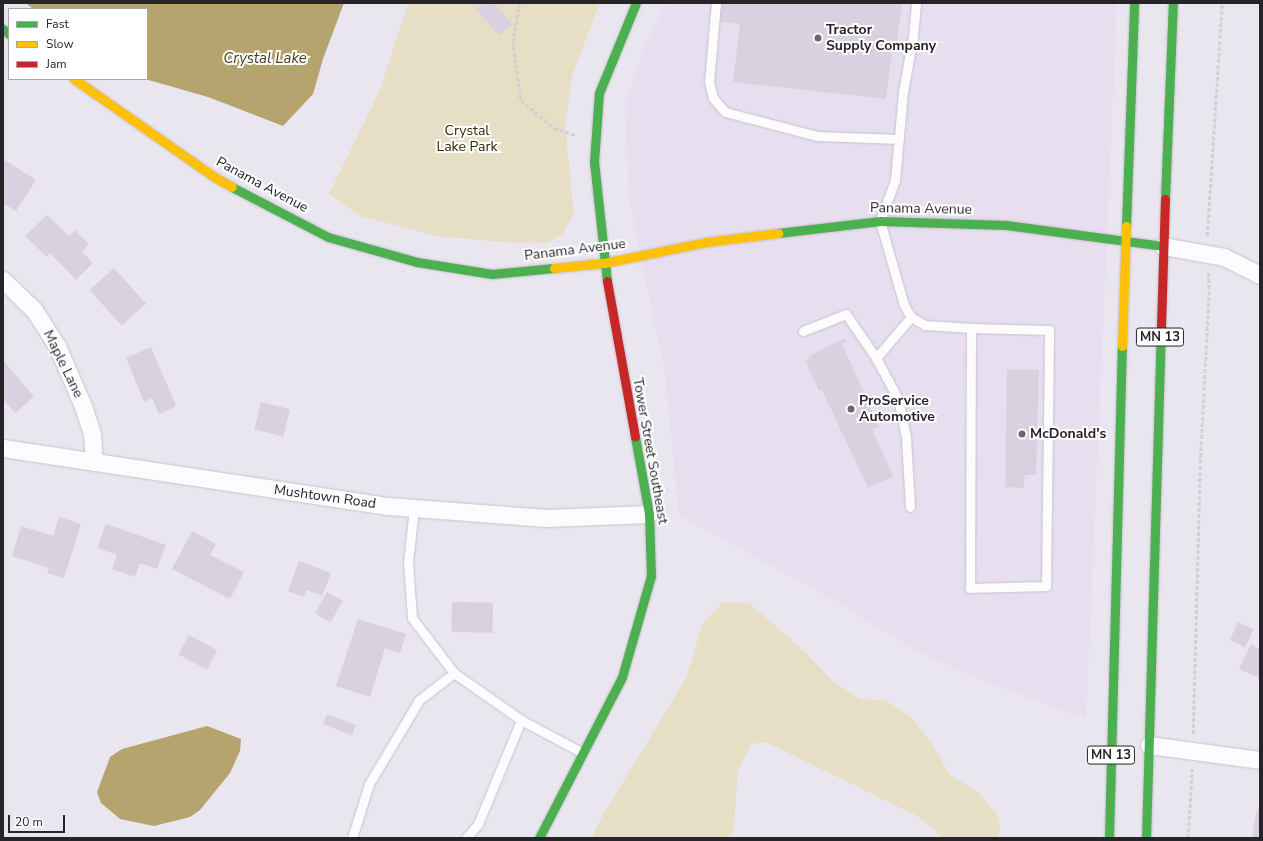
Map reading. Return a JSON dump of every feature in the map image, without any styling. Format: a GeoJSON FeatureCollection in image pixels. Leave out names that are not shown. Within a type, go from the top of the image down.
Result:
{"type":"FeatureCollection","features":[{"type":"Feature","properties":{"kind":"main road","name":"Tower Street Southeast"},"geometry":{"type":"LineString","coordinates":[[539,838],[622,677],[651,576],[649,514],[604,263],[594,162],[599,93],[636,3]]}},
{"type":"Feature","properties":{"kind":"main road","name":"MN 13"},"geometry":{"type":"LineString","coordinates":[[1109,838],[1125,240],[1134,3]]}},
{"type":"Feature","properties":{"kind":"main road","name":"MN 13"},"geometry":{"type":"LineString","coordinates":[[1146,838],[1163,246],[1173,3]]}},
{"type":"Feature","properties":{"kind":"main road","name":"Panama Avenue"},"geometry":{"type":"LineString","coordinates":[[75,80],[216,178],[328,237],[417,262],[492,274],[604,263],[706,242],[880,221],[1006,225],[1163,246]]}},
{"type":"Feature","properties":{"kind":"street"},"geometry":{"type":"LineString","coordinates":[[1163,246],[1224,257],[1260,276]]}},
{"type":"Feature","properties":{"kind":"street","name":"Maple Lane"},"geometry":{"type":"LineString","coordinates":[[3,280],[34,310],[57,346],[83,406],[92,434],[94,462]]}},
{"type":"Feature","properties":{"kind":"street","name":"Mushtown Road"},"geometry":{"type":"LineString","coordinates":[[3,448],[278,490],[414,508],[547,518],[649,514]]}},
{"type":"Feature","properties":{"kind":"street"},"geometry":{"type":"LineString","coordinates":[[1149,745],[1260,760]]}},
{"type":"Feature","properties":{"kind":"lane"},"geometry":{"type":"LineString","coordinates":[[716,3],[709,81],[713,98],[725,112],[817,136],[899,139]]}},
{"type":"Feature","properties":{"kind":"lane"},"geometry":{"type":"LineString","coordinates":[[916,3],[894,180],[880,221],[904,304],[911,317],[924,325],[1050,330],[1046,586],[970,588],[971,328]]}},
{"type":"Feature","properties":{"kind":"lane"},"geometry":{"type":"LineString","coordinates":[[803,331],[846,314],[876,358],[898,399],[906,438],[910,507]]}},
{"type":"Feature","properties":{"kind":"lane"},"geometry":{"type":"LineString","coordinates":[[876,358],[911,317]]}},
{"type":"Feature","properties":{"kind":"lane"},"geometry":{"type":"LineString","coordinates":[[414,508],[408,562],[412,618],[454,673],[521,720],[583,753]]}},
{"type":"Feature","properties":{"kind":"lane"},"geometry":{"type":"LineString","coordinates":[[352,838],[369,784],[419,700],[454,673]]}},
{"type":"Feature","properties":{"kind":"lane"},"geometry":{"type":"LineString","coordinates":[[466,838],[478,824],[521,720]]}},
{"type":"Feature","properties":{"kind":"path"},"geometry":{"type":"LineString","coordinates":[[520,3],[513,41],[521,100],[554,128],[596,141]]}},
{"type":"Feature","properties":{"kind":"path"},"geometry":{"type":"LineString","coordinates":[[1188,838],[1192,751],[1200,463],[1210,289],[1207,254],[1210,183],[1222,3]]}},
{"type":"Feature","properties":{"kind":"shaded area"},"geometry":{"type":"Polygon","coordinates":[[[666,3],[1117,3],[1086,719],[976,678],[914,650],[841,604],[679,515],[665,373],[629,199],[625,107],[643,51],[666,3]]]}},
{"type":"Feature","properties":{"kind":"green space","name":"Crystal Lake Park"},"geometry":{"type":"Polygon","coordinates":[[[408,3],[600,3],[573,73],[565,124],[574,214],[562,234],[548,243],[501,242],[436,236],[360,216],[329,194],[380,90],[408,3]]]}},
{"type":"Feature","properties":{"kind":"green space"},"geometry":{"type":"Polygon","coordinates":[[[723,602],[749,603],[804,651],[835,683],[860,699],[885,700],[912,718],[933,746],[950,775],[977,791],[998,816],[1000,832],[997,838],[941,838],[934,829],[915,815],[766,742],[751,744],[738,771],[734,825],[730,838],[592,838],[599,822],[686,678],[703,623],[723,602]]]}},
{"type":"Feature","properties":{"kind":"water","name":"Crystal Lake"},"geometry":{"type":"Polygon","coordinates":[[[26,3],[344,3],[323,59],[313,94],[283,126],[208,97],[148,80],[148,8],[32,8],[26,3]]]}},
{"type":"Feature","properties":{"kind":"water"},"geometry":{"type":"Polygon","coordinates":[[[207,726],[241,739],[240,751],[230,773],[200,810],[190,817],[154,826],[120,819],[101,803],[97,792],[110,757],[122,749],[207,726]]]}},
{"type":"Feature","properties":{"kind":"building"},"geometry":{"type":"Polygon","coordinates":[[[484,3],[494,3],[512,24],[499,35],[476,9],[484,3]]]}},
{"type":"Feature","properties":{"kind":"building","name":"Tractor Supply Company"},"geometry":{"type":"Polygon","coordinates":[[[720,3],[902,3],[896,52],[892,52],[886,99],[733,82],[740,24],[718,21],[720,3]]]}},
{"type":"Feature","properties":{"kind":"building"},"geometry":{"type":"Polygon","coordinates":[[[3,159],[36,180],[16,211],[3,203],[3,159]]]}},
{"type":"Feature","properties":{"kind":"building"},"geometry":{"type":"Polygon","coordinates":[[[47,215],[69,236],[75,230],[89,244],[82,252],[93,263],[76,280],[50,253],[47,257],[25,236],[47,215]]]}},
{"type":"Feature","properties":{"kind":"building"},"geometry":{"type":"Polygon","coordinates":[[[114,268],[146,304],[122,326],[89,290],[114,268]]]}},
{"type":"Feature","properties":{"kind":"building","name":"ProService Automotive"},"geometry":{"type":"Polygon","coordinates":[[[845,338],[846,342],[842,344],[879,427],[872,430],[893,476],[868,488],[822,390],[819,391],[805,360],[810,358],[809,356],[845,338]]]}},
{"type":"Feature","properties":{"kind":"building"},"geometry":{"type":"Polygon","coordinates":[[[151,347],[176,406],[159,414],[152,398],[144,402],[126,358],[151,347]]]}},
{"type":"Feature","properties":{"kind":"building"},"geometry":{"type":"Polygon","coordinates":[[[3,360],[34,397],[15,413],[3,399],[3,360]]]}},
{"type":"Feature","properties":{"kind":"building","name":"McDonald's"},"geometry":{"type":"Polygon","coordinates":[[[1007,370],[1039,370],[1036,475],[1025,475],[1023,488],[1005,487],[1007,370]]]}},
{"type":"Feature","properties":{"kind":"building"},"geometry":{"type":"Polygon","coordinates":[[[261,402],[290,409],[283,436],[254,429],[261,402]]]}},
{"type":"Feature","properties":{"kind":"building"},"geometry":{"type":"Polygon","coordinates":[[[59,517],[81,524],[64,578],[47,573],[49,568],[12,556],[21,526],[53,536],[59,517]]]}},
{"type":"Feature","properties":{"kind":"building"},"geometry":{"type":"Polygon","coordinates":[[[106,524],[166,545],[157,569],[140,563],[135,577],[112,569],[117,555],[97,548],[106,524]]]}},
{"type":"Feature","properties":{"kind":"building"},"geometry":{"type":"Polygon","coordinates":[[[192,531],[216,544],[210,555],[244,572],[230,599],[172,569],[192,531]]]}},
{"type":"Feature","properties":{"kind":"building"},"geometry":{"type":"Polygon","coordinates":[[[299,561],[331,573],[322,596],[307,590],[304,597],[288,591],[299,561]]]}},
{"type":"Feature","properties":{"kind":"building"},"geometry":{"type":"Polygon","coordinates":[[[327,592],[343,601],[331,623],[315,614],[327,592]]]}},
{"type":"Feature","properties":{"kind":"building"},"geometry":{"type":"Polygon","coordinates":[[[452,602],[493,603],[492,633],[451,632],[452,602]]]}},
{"type":"Feature","properties":{"kind":"building"},"geometry":{"type":"Polygon","coordinates":[[[358,619],[406,634],[400,653],[385,648],[370,697],[336,686],[358,619]]]}},
{"type":"Feature","properties":{"kind":"building"},"geometry":{"type":"Polygon","coordinates":[[[1238,622],[1254,629],[1245,647],[1230,640],[1238,622]]]}},
{"type":"Feature","properties":{"kind":"building"},"geometry":{"type":"Polygon","coordinates":[[[189,635],[217,650],[207,669],[179,654],[189,635]]]}},
{"type":"Feature","properties":{"kind":"building"},"geometry":{"type":"Polygon","coordinates":[[[1251,644],[1260,649],[1260,678],[1239,669],[1251,644]]]}},
{"type":"Feature","properties":{"kind":"building"},"geometry":{"type":"Polygon","coordinates":[[[327,714],[356,725],[352,735],[323,724],[327,714]]]}},
{"type":"Feature","properties":{"kind":"building"},"geometry":{"type":"Polygon","coordinates":[[[1257,809],[1260,809],[1260,838],[1252,838],[1257,809]]]}},
{"type":"Feature","properties":{"kind":"traffic: fast"},"geometry":{"type":"LineString","coordinates":[[607,281],[594,162],[599,93],[636,3]]}},
{"type":"Feature","properties":{"kind":"traffic: fast"},"geometry":{"type":"LineString","coordinates":[[1126,226],[1134,3]]}},
{"type":"Feature","properties":{"kind":"traffic: fast"},"geometry":{"type":"LineString","coordinates":[[1165,199],[1173,3]]}},
{"type":"Feature","properties":{"kind":"traffic: fast"},"geometry":{"type":"LineString","coordinates":[[3,29],[8,33]]}},
{"type":"Feature","properties":{"kind":"traffic: fast"},"geometry":{"type":"LineString","coordinates":[[232,187],[328,237],[417,262],[492,274],[554,268]]}},
{"type":"Feature","properties":{"kind":"traffic: fast"},"geometry":{"type":"LineString","coordinates":[[778,233],[880,221],[1006,225],[1163,246]]}},
{"type":"Feature","properties":{"kind":"traffic: fast"},"geometry":{"type":"LineString","coordinates":[[1146,838],[1161,326]]}},
{"type":"Feature","properties":{"kind":"traffic: fast"},"geometry":{"type":"LineString","coordinates":[[1109,838],[1122,346]]}},
{"type":"Feature","properties":{"kind":"traffic: fast"},"geometry":{"type":"LineString","coordinates":[[539,838],[622,677],[651,576],[649,514],[635,437]]}},
{"type":"Feature","properties":{"kind":"traffic: slow"},"geometry":{"type":"LineString","coordinates":[[75,80],[216,178],[232,187]]}},
{"type":"Feature","properties":{"kind":"traffic: slow"},"geometry":{"type":"LineString","coordinates":[[1122,346],[1126,226]]}},
{"type":"Feature","properties":{"kind":"traffic: slow"},"geometry":{"type":"LineString","coordinates":[[554,268],[604,263],[706,242],[778,233]]}},
{"type":"Feature","properties":{"kind":"traffic: jam"},"geometry":{"type":"LineString","coordinates":[[1161,326],[1165,199]]}},
{"type":"Feature","properties":{"kind":"traffic: jam"},"geometry":{"type":"LineString","coordinates":[[607,281],[635,437]]}},
{"type":"Feature","properties":{"kind":"place","name":"Tractor Supply Company"},"geometry":{"type":"Point","coordinates":[818,38]}},
{"type":"Feature","properties":{"kind":"place","name":"ProService Automotive"},"geometry":{"type":"Point","coordinates":[851,409]}},
{"type":"Feature","properties":{"kind":"place","name":"McDonald's"},"geometry":{"type":"Point","coordinates":[1022,434]}}]}
